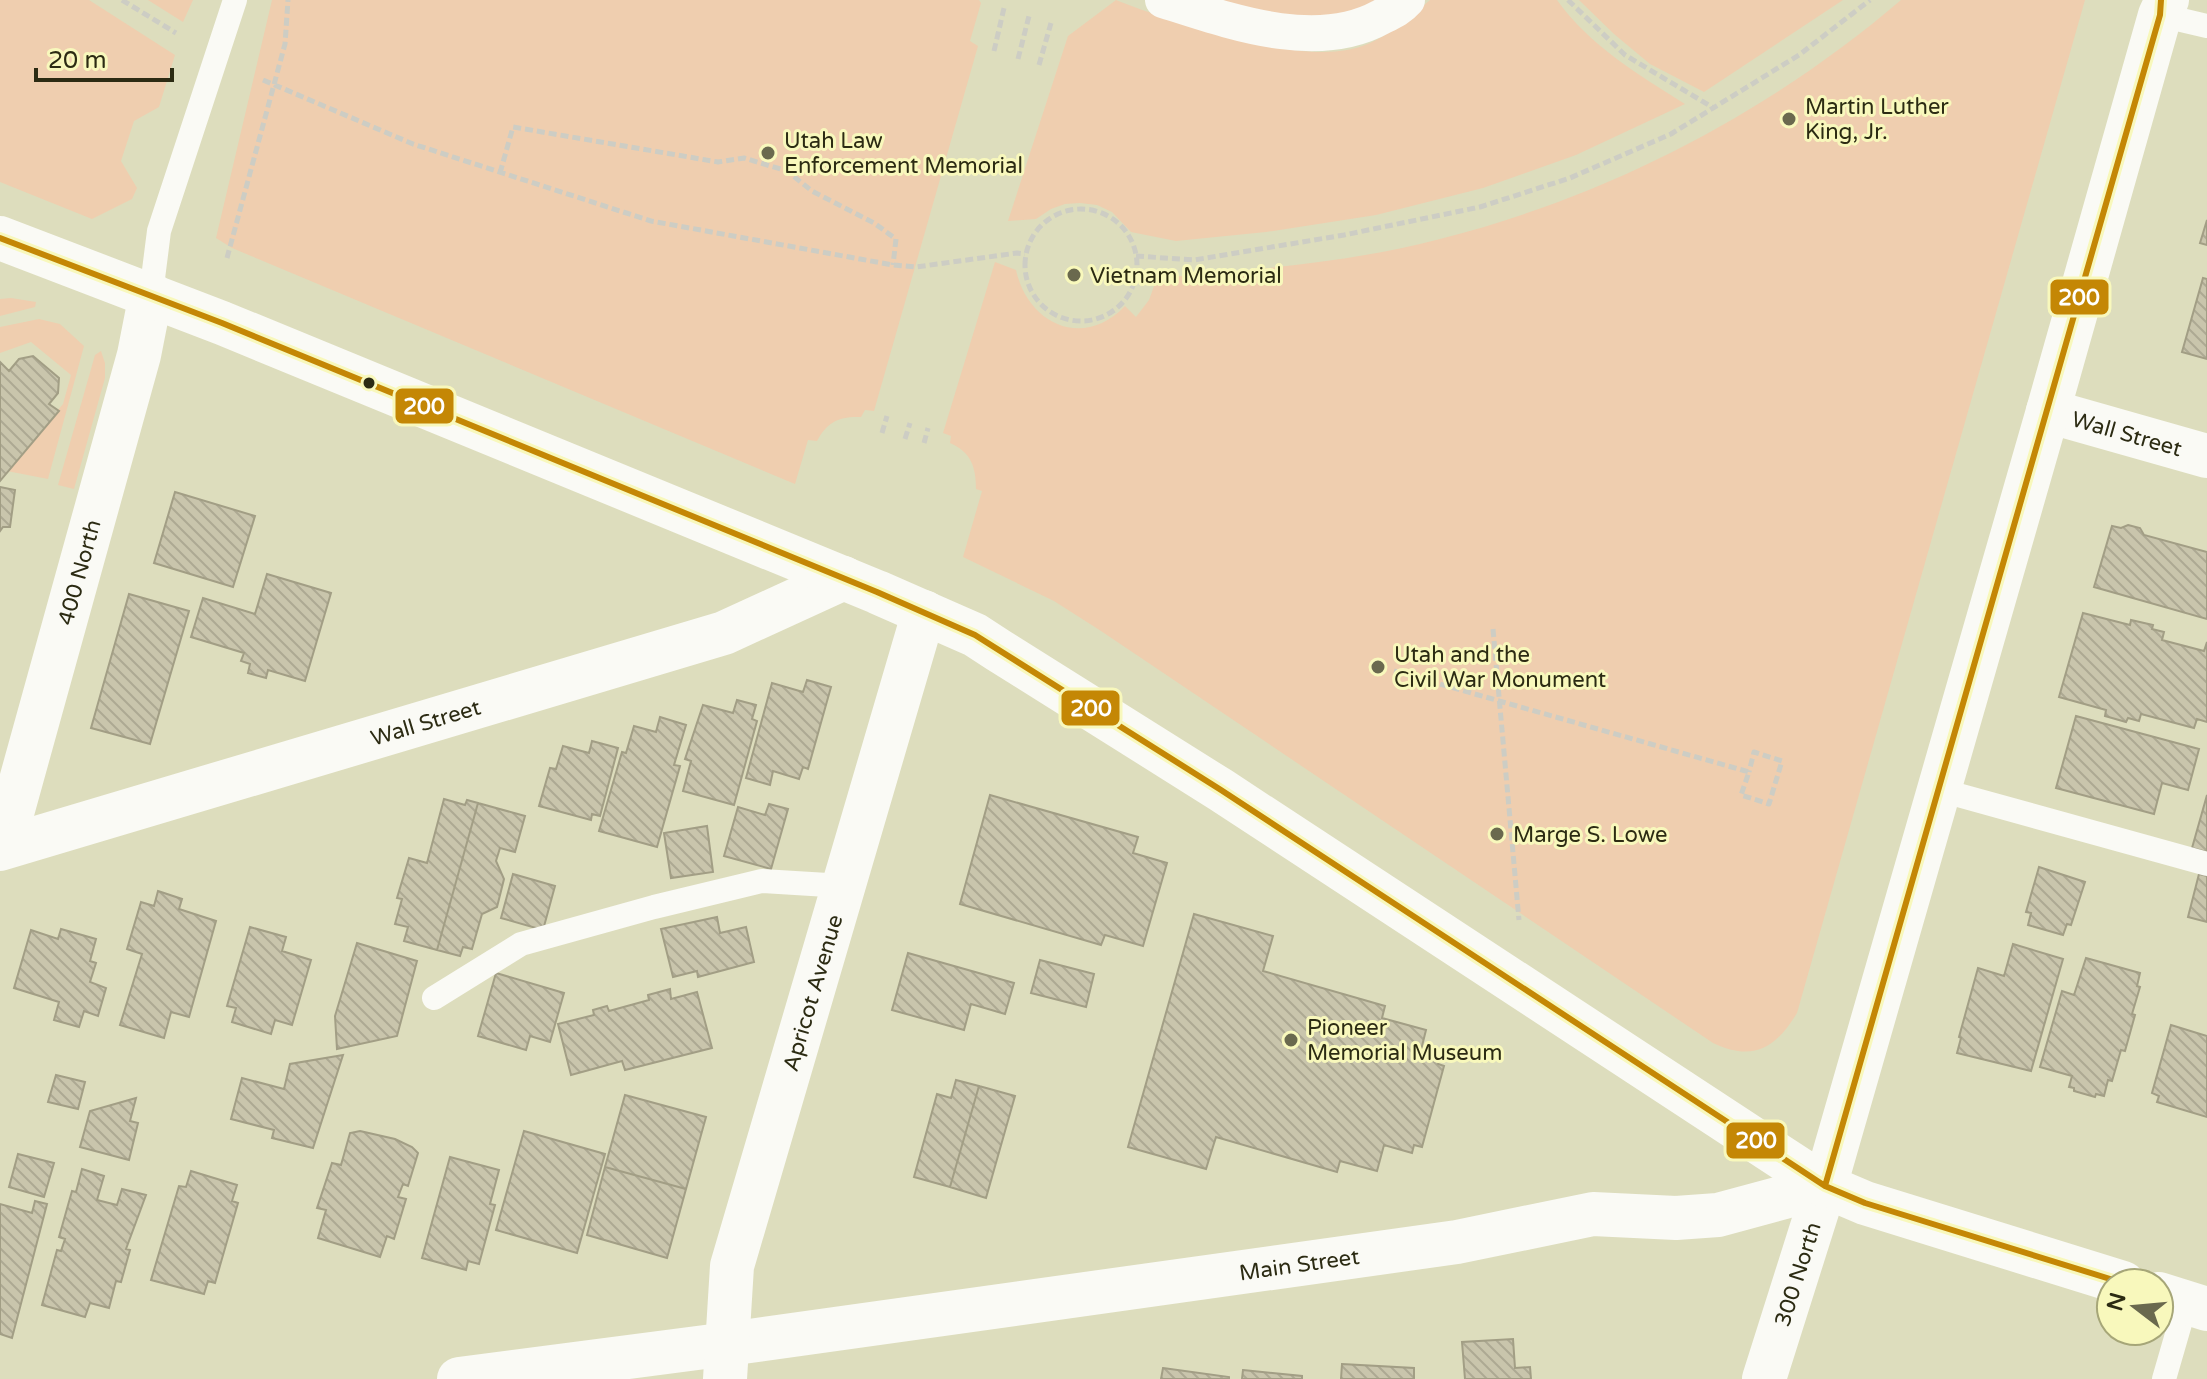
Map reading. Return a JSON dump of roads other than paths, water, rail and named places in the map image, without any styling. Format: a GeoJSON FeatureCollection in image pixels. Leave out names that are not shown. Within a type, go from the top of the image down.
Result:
{"type":"FeatureCollection","features":[{"type":"Feature","properties":{"kind":"street"},"geometry":{"type":"LineString","coordinates":[[1163,0],[1259,28],[1323,34],[1364,27],[1402,6],[1407,0]]}},
{"type":"Feature","properties":{"kind":"street","name":"300 North"},"geometry":{"type":"LineString","coordinates":[[1764,1379],[1825,1186],[1940,790],[2163,5]]}},
{"type":"Feature","properties":{"kind":"street"},"geometry":{"type":"LineString","coordinates":[[0,238],[151,294],[844,578],[975,635],[1221,790],[1825,1186],[1865,1203],[2095,1274]]}},
{"type":"Feature","properties":{"kind":"street","name":"400 North"},"geometry":{"type":"LineString","coordinates":[[0,848],[139,355],[151,294]]}},
{"type":"Feature","properties":{"kind":"street","name":"Wall Street"},"geometry":{"type":"LineString","coordinates":[[2048,411],[2207,456]]}},
{"type":"Feature","properties":{"kind":"street","name":"Wall Street"},"geometry":{"type":"LineString","coordinates":[[0,848],[724,633],[844,578]]}},
{"type":"Feature","properties":{"kind":"street","name":"Apricot Avenue"},"geometry":{"type":"LineString","coordinates":[[726,1362],[732,1266],[924,612]]}},
{"type":"Feature","properties":{"kind":"street","name":"Main Street"},"geometry":{"type":"LineString","coordinates":[[459,1379],[726,1362],[1505,1234],[1593,1214],[1676,1218],[1718,1215],[1825,1186]]}},
{"type":"Feature","properties":{"kind":"lane"},"geometry":{"type":"LineString","coordinates":[[151,294],[159,231],[235,0]]}},
{"type":"Feature","properties":{"kind":"lane"},"geometry":{"type":"LineString","coordinates":[[2163,5],[2207,26]]}},
{"type":"Feature","properties":{"kind":"lane"},"geometry":{"type":"LineString","coordinates":[[1940,790],[2207,864]]}},
{"type":"Feature","properties":{"kind":"lane"},"geometry":{"type":"LineString","coordinates":[[434,998],[521,944],[654,907],[762,881],[844,886]]}},
{"type":"Feature","properties":{"kind":"lane"},"geometry":{"type":"LineString","coordinates":[[2164,1379],[2184,1302]]}},
{"type":"Feature","properties":{"kind":"place","name":"Martin Luther King, Jr."},"geometry":{"type":"Point","coordinates":[1789,119]}},
{"type":"Feature","properties":{"kind":"place","name":"Utah Law Enforcement Memorial"},"geometry":{"type":"Point","coordinates":[768,153]}},
{"type":"Feature","properties":{"kind":"place","name":"Vietnam Memorial"},"geometry":{"type":"Point","coordinates":[1074,275]}},
{"type":"Feature","properties":{"kind":"place","name":"Utah and the Civil War Monument"},"geometry":{"type":"Point","coordinates":[1378,667]}},
{"type":"Feature","properties":{"kind":"place","name":"Marge S. Lowe"},"geometry":{"type":"Point","coordinates":[1497,834]}},
{"type":"Feature","properties":{"kind":"place","name":"Pioneer Memorial Museum"},"geometry":{"type":"Point","coordinates":[1291,1040]}}]}
